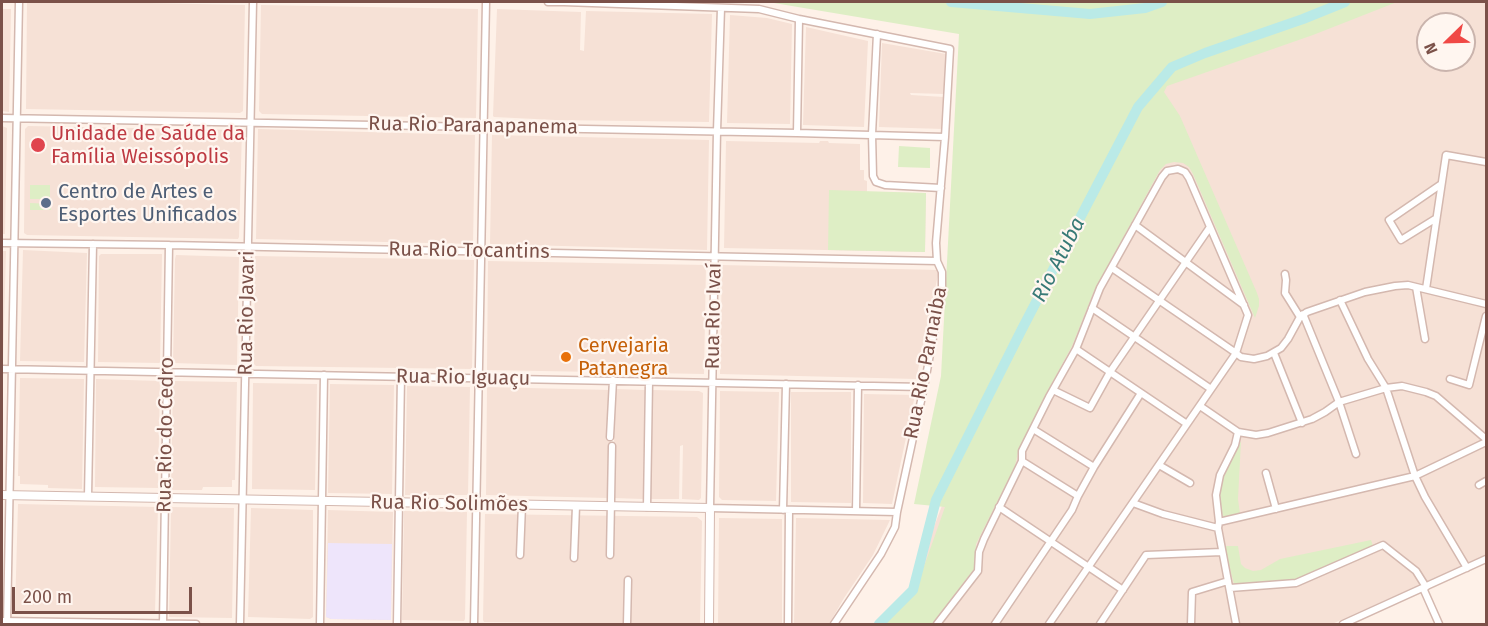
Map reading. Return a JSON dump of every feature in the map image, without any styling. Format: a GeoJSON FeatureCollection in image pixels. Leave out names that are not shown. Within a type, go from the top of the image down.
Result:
{"type":"FeatureCollection","features":[{"type":"Feature","properties":{"kind":"street"},"geometry":{"type":"LineString","coordinates":[[19,2],[12,369],[6,495],[5,622],[196,624]]}},
{"type":"Feature","properties":{"kind":"street","name":"Rua Rio Javari"},"geometry":{"type":"LineString","coordinates":[[240,624],[253,2]]}},
{"type":"Feature","properties":{"kind":"street"},"geometry":{"type":"LineString","coordinates":[[474,624],[486,2]]}},
{"type":"Feature","properties":{"kind":"street"},"geometry":{"type":"LineString","coordinates":[[548,2],[759,9],[877,34],[873,176],[876,182],[885,186],[941,188]]}},
{"type":"Feature","properties":{"kind":"street","name":"Rua Rio Ivaí"},"geometry":{"type":"LineString","coordinates":[[709,624],[721,8]]}},
{"type":"Feature","properties":{"kind":"street"},"geometry":{"type":"LineString","coordinates":[[797,133],[799,19]]}},
{"type":"Feature","properties":{"kind":"street","name":"Rua Rio Parnaíba"},"geometry":{"type":"LineString","coordinates":[[834,624],[881,554],[895,527],[942,289],[942,272],[937,261],[936,243],[950,49],[877,34]]}},
{"type":"Feature","properties":{"kind":"street","name":"Rua Rio Paranapanema"},"geometry":{"type":"LineString","coordinates":[[2,118],[945,137]]}},
{"type":"Feature","properties":{"kind":"street"},"geometry":{"type":"LineString","coordinates":[[1426,289],[1446,155],[1486,162]]}},
{"type":"Feature","properties":{"kind":"street"},"geometry":{"type":"LineString","coordinates":[[937,624],[978,571],[981,546],[1022,461],[1022,451],[1076,349],[1100,288],[1164,174],[1175,169],[1182,170],[1187,175],[1248,315],[1236,353],[1048,624]]}},
{"type":"Feature","properties":{"kind":"street"},"geometry":{"type":"LineString","coordinates":[[1435,219],[1401,240],[1389,220],[1440,185]]}},
{"type":"Feature","properties":{"kind":"street"},"geometry":{"type":"LineString","coordinates":[[1135,225],[1244,305]]}},
{"type":"Feature","properties":{"kind":"street"},"geometry":{"type":"LineString","coordinates":[[1053,390],[1090,408],[1110,372],[1210,227]]}},
{"type":"Feature","properties":{"kind":"street","name":"Rua Rio Tocantins"},"geometry":{"type":"LineString","coordinates":[[2,243],[937,261]]}},
{"type":"Feature","properties":{"kind":"street"},"geometry":{"type":"LineString","coordinates":[[88,496],[93,244]]}},
{"type":"Feature","properties":{"kind":"street","name":"Rua Rio do Cedro"},"geometry":{"type":"LineString","coordinates":[[163,624],[169,245]]}},
{"type":"Feature","properties":{"kind":"street"},"geometry":{"type":"LineString","coordinates":[[1112,267],[1241,357],[1254,359],[1274,353],[1285,344],[1302,316],[1312,310],[1387,288],[1401,285],[1416,286],[1486,304]]}},
{"type":"Feature","properties":{"kind":"street"},"geometry":{"type":"LineString","coordinates":[[1285,274],[1285,293],[1302,316],[1339,402],[1356,454]]}},
{"type":"Feature","properties":{"kind":"street"},"geometry":{"type":"LineString","coordinates":[[1416,286],[1425,339]]}},
{"type":"Feature","properties":{"kind":"street"},"geometry":{"type":"LineString","coordinates":[[1340,300],[1368,359],[1386,388],[1416,476],[1435,515],[1467,568]]}},
{"type":"Feature","properties":{"kind":"street"},"geometry":{"type":"LineString","coordinates":[[1092,308],[1211,389]]}},
{"type":"Feature","properties":{"kind":"street"},"geometry":{"type":"LineString","coordinates":[[1450,379],[1469,385],[1486,316]]}},
{"type":"Feature","properties":{"kind":"street"},"geometry":{"type":"LineString","coordinates":[[1076,349],[1187,424]]}},
{"type":"Feature","properties":{"kind":"street"},"geometry":{"type":"LineString","coordinates":[[1274,353],[1302,423]]}},
{"type":"Feature","properties":{"kind":"street","name":"Rua Rio Iguaçu"},"geometry":{"type":"LineString","coordinates":[[2,369],[924,387]]}},
{"type":"Feature","properties":{"kind":"street"},"geometry":{"type":"LineString","coordinates":[[320,624],[324,375]]}},
{"type":"Feature","properties":{"kind":"street"},"geometry":{"type":"LineString","coordinates":[[397,624],[401,376]]}},
{"type":"Feature","properties":{"kind":"street"},"geometry":{"type":"LineString","coordinates":[[610,437],[613,380]]}},
{"type":"Feature","properties":{"kind":"street"},"geometry":{"type":"LineString","coordinates":[[647,507],[649,381]]}},
{"type":"Feature","properties":{"kind":"street"},"geometry":{"type":"LineString","coordinates":[[786,384],[788,624]]}},
{"type":"Feature","properties":{"kind":"street"},"geometry":{"type":"LineString","coordinates":[[856,511],[858,385]]}},
{"type":"Feature","properties":{"kind":"street"},"geometry":{"type":"LineString","coordinates":[[1133,503],[1162,514],[1218,525],[1416,476],[1486,441],[1439,398],[1431,393],[1402,386],[1386,388],[1339,402],[1319,416],[1262,435],[1238,432],[1200,406]]}},
{"type":"Feature","properties":{"kind":"street"},"geometry":{"type":"LineString","coordinates":[[995,624],[1052,542],[1072,510],[1094,467],[1141,393]]}},
{"type":"Feature","properties":{"kind":"street"},"geometry":{"type":"LineString","coordinates":[[1033,429],[1094,467]]}},
{"type":"Feature","properties":{"kind":"street"},"geometry":{"type":"LineString","coordinates":[[1236,624],[1222,552],[1216,495],[1218,480],[1235,445],[1238,432]]}},
{"type":"Feature","properties":{"kind":"street"},"geometry":{"type":"LineString","coordinates":[[610,555],[612,446]]}},
{"type":"Feature","properties":{"kind":"street"},"geometry":{"type":"LineString","coordinates":[[1022,461],[1078,496]]}},
{"type":"Feature","properties":{"kind":"street"},"geometry":{"type":"LineString","coordinates":[[1159,465],[1190,483]]}},
{"type":"Feature","properties":{"kind":"street"},"geometry":{"type":"LineString","coordinates":[[1266,473],[1276,509]]}},
{"type":"Feature","properties":{"kind":"street"},"geometry":{"type":"LineString","coordinates":[[1479,485],[1486,481]]}},
{"type":"Feature","properties":{"kind":"street","name":"Rua Rio Solimões"},"geometry":{"type":"LineString","coordinates":[[6,495],[897,512]]}},
{"type":"Feature","properties":{"kind":"street"},"geometry":{"type":"LineString","coordinates":[[520,555],[522,505]]}},
{"type":"Feature","properties":{"kind":"street"},"geometry":{"type":"LineString","coordinates":[[574,558],[576,506]]}},
{"type":"Feature","properties":{"kind":"street"},"geometry":{"type":"LineString","coordinates":[[999,507],[1123,590]]}},
{"type":"Feature","properties":{"kind":"street"},"geometry":{"type":"LineString","coordinates":[[1191,624],[1192,591],[1229,585],[1296,583],[1383,545],[1416,571],[1439,624]]}},
{"type":"Feature","properties":{"kind":"street"},"geometry":{"type":"LineString","coordinates":[[1100,624],[1146,555],[1222,552]]}},
{"type":"Feature","properties":{"kind":"street"},"geometry":{"type":"LineString","coordinates":[[1343,624],[1486,561]]}},
{"type":"Feature","properties":{"kind":"street"},"geometry":{"type":"LineString","coordinates":[[627,580],[627,624]]}},
{"type":"Feature","properties":{"kind":"street"},"geometry":{"type":"LineString","coordinates":[[1361,617],[1364,624]]}},
{"type":"Feature","properties":{"kind":"shaded area"},"geometry":{"type":"Polygon","coordinates":[[[27,2],[245,5],[243,111],[240,113],[26,109],[27,2]]]}},
{"type":"Feature","properties":{"kind":"shaded area"},"geometry":{"type":"Polygon","coordinates":[[[1333,2],[1486,2],[1486,555],[1332,624],[885,624],[904,606],[971,429],[1158,62],[1333,2]]]}},
{"type":"Feature","properties":{"kind":"shaded area"},"geometry":{"type":"Polygon","coordinates":[[[261,5],[478,9],[476,118],[262,114],[259,111],[261,5]]]}},
{"type":"Feature","properties":{"kind":"shaded area"},"geometry":{"type":"Polygon","coordinates":[[[2,9],[11,9],[9,112],[2,111],[2,9]]]}},
{"type":"Feature","properties":{"kind":"shaded area"},"geometry":{"type":"Polygon","coordinates":[[[497,9],[581,12],[580,50],[584,51],[586,11],[712,14],[709,122],[494,117],[497,9]]]}},
{"type":"Feature","properties":{"kind":"shaded area"},"geometry":{"type":"Polygon","coordinates":[[[730,15],[767,18],[792,24],[790,124],[727,123],[730,15]]]}},
{"type":"Feature","properties":{"kind":"shaded area"},"geometry":{"type":"Polygon","coordinates":[[[806,27],[868,41],[864,127],[803,125],[806,27]]]}},
{"type":"Feature","properties":{"kind":"shaded area"},"geometry":{"type":"Polygon","coordinates":[[[882,43],[946,54],[944,94],[910,93],[911,95],[944,97],[943,129],[879,127],[882,43]]]}},
{"type":"Feature","properties":{"kind":"shaded area"},"geometry":{"type":"Polygon","coordinates":[[[2,126],[7,128],[5,234],[2,234],[2,126]]]}},
{"type":"Feature","properties":{"kind":"shaded area"},"geometry":{"type":"Polygon","coordinates":[[[28,126],[242,130],[238,239],[27,235],[24,233],[25,129],[28,126]]]}},
{"type":"Feature","properties":{"kind":"shaded area"},"geometry":{"type":"Polygon","coordinates":[[[258,129],[475,135],[473,244],[256,239],[258,129]]]}},
{"type":"Feature","properties":{"kind":"shaded area"},"geometry":{"type":"Polygon","coordinates":[[[492,135],[709,140],[707,250],[490,244],[492,135]]]}},
{"type":"Feature","properties":{"kind":"shaded area"},"geometry":{"type":"Polygon","coordinates":[[[726,141],[819,143],[828,141],[829,143],[860,144],[860,170],[864,170],[867,192],[926,193],[925,252],[724,248],[726,141]]]}},
{"type":"Feature","properties":{"kind":"shaded area"},"geometry":{"type":"Polygon","coordinates":[[[23,250],[87,253],[84,362],[20,361],[23,250]]]}},
{"type":"Feature","properties":{"kind":"shaded area"},"geometry":{"type":"Polygon","coordinates":[[[2,251],[6,251],[3,361],[2,361],[2,251]]]}},
{"type":"Feature","properties":{"kind":"shaded area"},"geometry":{"type":"Polygon","coordinates":[[[101,254],[162,254],[160,363],[98,362],[99,256],[101,254]]]}},
{"type":"Feature","properties":{"kind":"shaded area"},"geometry":{"type":"Polygon","coordinates":[[[176,255],[239,257],[237,365],[173,363],[176,255]]]}},
{"type":"Feature","properties":{"kind":"shaded area"},"geometry":{"type":"Polygon","coordinates":[[[255,256],[474,260],[472,369],[256,366],[254,364],[255,256]]]}},
{"type":"Feature","properties":{"kind":"shaded area"},"geometry":{"type":"Polygon","coordinates":[[[488,261],[706,265],[704,374],[487,370],[488,261]]]}},
{"type":"Feature","properties":{"kind":"shaded area"},"geometry":{"type":"Polygon","coordinates":[[[722,265],[939,270],[916,379],[720,374],[722,265]]]}},
{"type":"Feature","properties":{"kind":"shaded area"},"geometry":{"type":"Polygon","coordinates":[[[20,378],[84,379],[82,489],[20,484],[20,476],[18,476],[20,378]]]}},
{"type":"Feature","properties":{"kind":"shaded area"},"geometry":{"type":"Polygon","coordinates":[[[96,379],[160,381],[158,488],[95,487],[96,379]]]}},
{"type":"Feature","properties":{"kind":"shaded area"},"geometry":{"type":"Polygon","coordinates":[[[175,381],[237,382],[235,480],[232,480],[232,487],[171,490],[173,383],[175,381]]]}},
{"type":"Feature","properties":{"kind":"shaded area"},"geometry":{"type":"Polygon","coordinates":[[[253,383],[317,384],[315,490],[252,489],[253,383]]]}},
{"type":"Feature","properties":{"kind":"shaded area"},"geometry":{"type":"Polygon","coordinates":[[[330,384],[394,385],[392,494],[328,493],[330,384]]]}},
{"type":"Feature","properties":{"kind":"shaded area"},"geometry":{"type":"Polygon","coordinates":[[[407,386],[470,387],[468,495],[405,495],[407,386]]]}},
{"type":"Feature","properties":{"kind":"shaded area"},"geometry":{"type":"Polygon","coordinates":[[[487,387],[611,390],[608,498],[486,495],[487,387]]]}},
{"type":"Feature","properties":{"kind":"shaded area"},"geometry":{"type":"Polygon","coordinates":[[[615,389],[645,390],[643,499],[613,498],[615,389]]]}},
{"type":"Feature","properties":{"kind":"shaded area"},"geometry":{"type":"Polygon","coordinates":[[[652,390],[703,393],[701,498],[699,500],[682,499],[683,445],[680,446],[679,499],[650,499],[652,390]]]}},
{"type":"Feature","properties":{"kind":"shaded area"},"geometry":{"type":"Polygon","coordinates":[[[720,391],[779,392],[776,501],[722,500],[719,497],[720,391]]]}},
{"type":"Feature","properties":{"kind":"shaded area"},"geometry":{"type":"Polygon","coordinates":[[[791,392],[851,392],[851,503],[791,502],[791,392]]]}},
{"type":"Feature","properties":{"kind":"shaded area"},"geometry":{"type":"Polygon","coordinates":[[[864,394],[915,395],[892,504],[863,503],[864,394]]]}},
{"type":"Feature","properties":{"kind":"shaded area"},"geometry":{"type":"Polygon","coordinates":[[[18,504],[158,507],[155,612],[153,614],[17,613],[15,610],[18,504]]]}},
{"type":"Feature","properties":{"kind":"shaded area"},"geometry":{"type":"Polygon","coordinates":[[[171,507],[234,508],[232,618],[169,617],[171,507]]]}},
{"type":"Feature","properties":{"kind":"shaded area"},"geometry":{"type":"Polygon","coordinates":[[[251,508],[313,510],[313,617],[310,619],[248,617],[251,508]]]}},
{"type":"Feature","properties":{"kind":"shaded area"},"geometry":{"type":"Polygon","coordinates":[[[328,510],[393,512],[391,620],[326,617],[328,510]]]}},
{"type":"Feature","properties":{"kind":"shaded area"},"geometry":{"type":"Polygon","coordinates":[[[404,511],[467,512],[464,621],[402,620],[404,511]]]}},
{"type":"Feature","properties":{"kind":"shaded area"},"geometry":{"type":"Polygon","coordinates":[[[485,514],[697,517],[702,521],[700,624],[484,622],[485,514]]]}},
{"type":"Feature","properties":{"kind":"shaded area"},"geometry":{"type":"Polygon","coordinates":[[[719,518],[782,519],[782,624],[718,624],[719,518]]]}},
{"type":"Feature","properties":{"kind":"shaded area"},"geometry":{"type":"Polygon","coordinates":[[[796,518],[890,520],[873,555],[829,624],[794,624],[796,518]]]}},
{"type":"Feature","properties":{"kind":"shaded area"},"geometry":{"type":"Polygon","coordinates":[[[328,543],[392,544],[391,620],[326,617],[328,543]]]}},
{"type":"Feature","properties":{"kind":"green space"},"geometry":{"type":"Polygon","coordinates":[[[768,2],[1397,2],[1313,35],[1167,86],[1164,92],[1180,116],[1257,293],[1259,306],[1255,318],[1189,167],[1183,163],[1166,164],[1160,170],[1094,291],[1072,346],[1046,394],[1018,452],[1015,466],[976,544],[974,569],[932,624],[883,624],[915,592],[945,507],[914,504],[941,376],[959,34],[768,2]]]}},
{"type":"Feature","properties":{"kind":"green space"},"geometry":{"type":"Polygon","coordinates":[[[899,146],[930,148],[930,168],[898,167],[899,146]]]}},
{"type":"Feature","properties":{"kind":"green space"},"geometry":{"type":"Polygon","coordinates":[[[30,185],[50,185],[50,199],[30,199],[30,185]]]}},
{"type":"Feature","properties":{"kind":"green space"},"geometry":{"type":"Polygon","coordinates":[[[829,190],[926,193],[925,252],[828,250],[829,190]]]}},
{"type":"Feature","properties":{"kind":"green space"},"geometry":{"type":"Polygon","coordinates":[[[30,203],[51,204],[51,210],[30,210],[30,203]]]}},
{"type":"Feature","properties":{"kind":"green space"},"geometry":{"type":"Polygon","coordinates":[[[1241,441],[1238,499],[1240,514],[1223,518],[1220,496],[1222,480],[1241,441]]]}},
{"type":"Feature","properties":{"kind":"green space"},"geometry":{"type":"Polygon","coordinates":[[[1371,540],[1373,546],[1298,579],[1234,584],[1224,546],[1238,546],[1241,564],[1253,571],[1261,570],[1280,559],[1371,540]]]}},
{"type":"Feature","properties":{"kind":"waterway"},"geometry":{"type":"LineString","coordinates":[[951,2],[1090,14],[1145,8],[1162,2]]}},
{"type":"Feature","properties":{"kind":"waterway","name":"Rio Atuba"},"geometry":{"type":"LineString","coordinates":[[879,624],[913,590],[936,500],[1138,107],[1172,67],[1345,2]]}},
{"type":"Feature","properties":{"kind":"place","name":"Unidade de Saúde da Família Weissópolis"},"geometry":{"type":"Point","coordinates":[38,145]}},
{"type":"Feature","properties":{"kind":"place","name":"Centro de Artes e Esportes Unificados"},"geometry":{"type":"Point","coordinates":[46,203]}},
{"type":"Feature","properties":{"kind":"place","name":"Cervejaria Patanegra"},"geometry":{"type":"Point","coordinates":[566,357]}}]}
